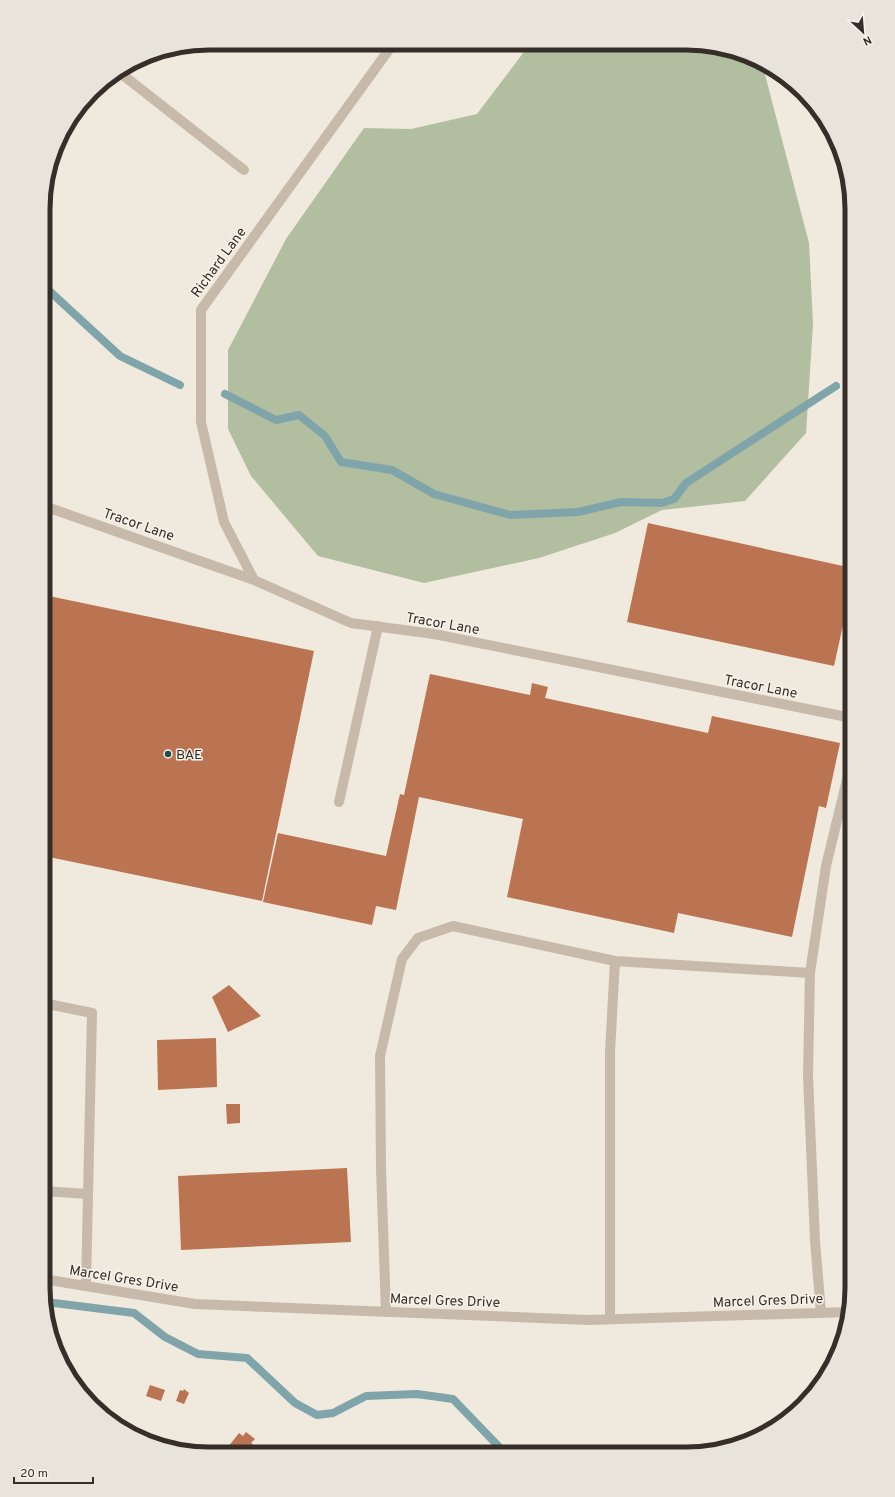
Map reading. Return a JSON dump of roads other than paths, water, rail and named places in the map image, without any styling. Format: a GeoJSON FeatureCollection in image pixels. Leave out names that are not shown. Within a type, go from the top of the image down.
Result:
{"type":"FeatureCollection","features":[{"type":"Feature","properties":{"kind":"street","name":"Richard Lane"},"geometry":{"type":"LineString","coordinates":[[254,580],[224,522],[201,422],[201,310],[389,50]]}},
{"type":"Feature","properties":{"kind":"street"},"geometry":{"type":"LineString","coordinates":[[123,75],[244,170]]}},
{"type":"Feature","properties":{"kind":"street","name":"Tracor Lane"},"geometry":{"type":"LineString","coordinates":[[50,508],[254,580],[351,623],[434,634],[845,717]]}},
{"type":"Feature","properties":{"kind":"street"},"geometry":{"type":"LineString","coordinates":[[339,802],[378,626]]}},
{"type":"Feature","properties":{"kind":"street"},"geometry":{"type":"LineString","coordinates":[[821,1313],[815,1241],[809,1083],[810,973],[826,866],[845,788]]}},
{"type":"Feature","properties":{"kind":"street"},"geometry":{"type":"LineString","coordinates":[[386,1312],[381,1168],[380,1056],[402,959],[418,938],[453,926],[615,961],[810,973]]}},
{"type":"Feature","properties":{"kind":"street"},"geometry":{"type":"LineString","coordinates":[[610,1319],[610,1052],[615,961]]}},
{"type":"Feature","properties":{"kind":"street"},"geometry":{"type":"LineString","coordinates":[[50,1004],[92,1013],[86,1286]]}},
{"type":"Feature","properties":{"kind":"street"},"geometry":{"type":"LineString","coordinates":[[50,1191],[88,1194]]}},
{"type":"Feature","properties":{"kind":"street","name":"Marcel Gres Drive"},"geometry":{"type":"LineString","coordinates":[[50,1280],[195,1304],[386,1312],[588,1320],[843,1312]]}},
{"type":"Feature","properties":{"kind":"waterway"},"geometry":{"type":"LineString","coordinates":[[50,292],[120,356],[180,385]]}},
{"type":"Feature","properties":{"kind":"waterway"},"geometry":{"type":"LineString","coordinates":[[225,394],[276,420],[299,415],[325,436],[341,462],[392,470],[434,494],[510,515],[578,512],[621,502],[662,503],[674,499],[686,483],[836,386]]}},
{"type":"Feature","properties":{"kind":"waterway"},"geometry":{"type":"LineString","coordinates":[[50,1303],[134,1313],[165,1337],[198,1354],[247,1358],[295,1403],[317,1415],[333,1413],[366,1396],[417,1394],[453,1399],[499,1447]]}},
{"type":"Feature","properties":{"kind":"place","name":"BAE"},"geometry":{"type":"Point","coordinates":[168,754]}}]}
